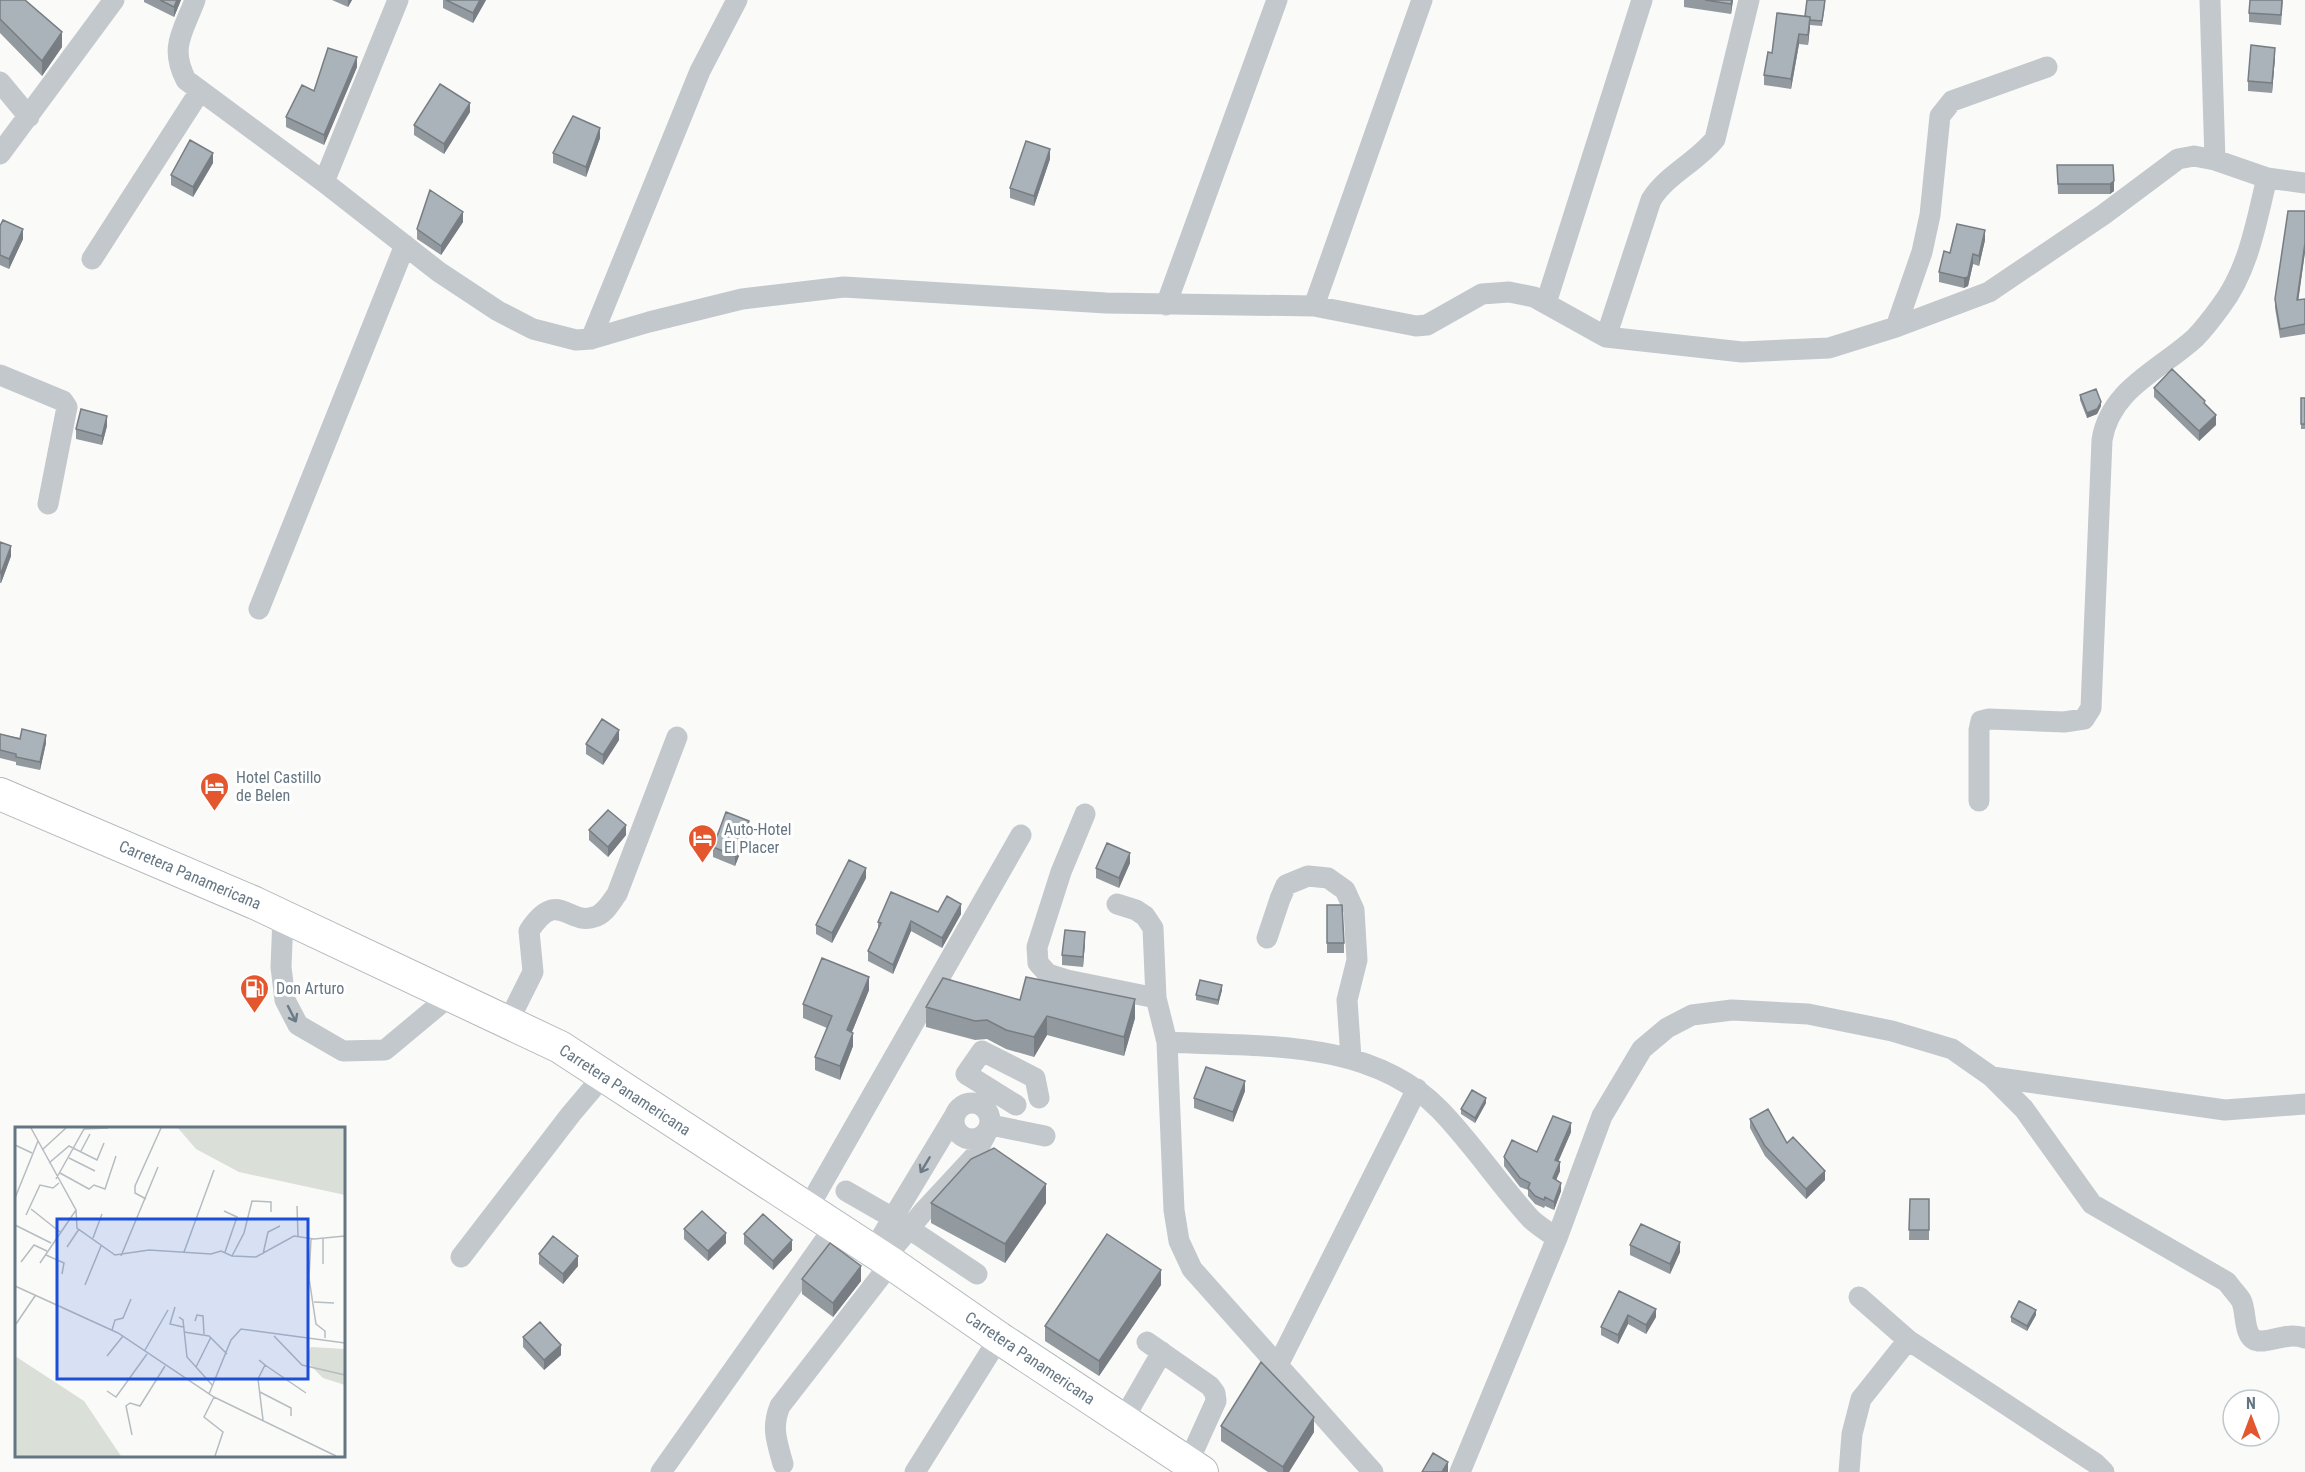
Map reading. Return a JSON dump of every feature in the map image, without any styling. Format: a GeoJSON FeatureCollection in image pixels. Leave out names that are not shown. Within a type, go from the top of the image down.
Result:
{"type":"FeatureCollection","features":[{"type":"Feature","properties":{"kind":"highway","name":"Carretera Panamericana"},"geometry":{"type":"LineString","coordinates":[[0,794],[283,916],[560,1047],[883,1258],[1123,1420],[1188,1467]]}},
{"type":"Feature","properties":{"kind":"street"},"geometry":{"type":"LineString","coordinates":[[0,154],[114,0]]}},
{"type":"Feature","properties":{"kind":"street"},"geometry":{"type":"LineString","coordinates":[[195,0],[177,47],[178,64],[186,80],[324,182],[439,272],[498,311],[533,329],[576,340],[591,339],[742,299],[844,287],[1166,305],[1314,306],[1416,326],[1427,325],[1482,294],[1509,292],[1534,297],[1606,337],[1742,352],[1830,348],[1896,327],[1989,292],[2103,215],[2178,159],[2194,156],[2215,160],[2267,178],[2305,183]]}},
{"type":"Feature","properties":{"kind":"street"},"geometry":{"type":"LineString","coordinates":[[324,182],[398,0]]}},
{"type":"Feature","properties":{"kind":"street"},"geometry":{"type":"LineString","coordinates":[[591,339],[700,71],[737,0]]}},
{"type":"Feature","properties":{"kind":"street"},"geometry":{"type":"LineString","coordinates":[[1166,305],[1277,0]]}},
{"type":"Feature","properties":{"kind":"street"},"geometry":{"type":"LineString","coordinates":[[1314,306],[1422,0]]}},
{"type":"Feature","properties":{"kind":"street"},"geometry":{"type":"LineString","coordinates":[[1546,303],[1642,0]]}},
{"type":"Feature","properties":{"kind":"street"},"geometry":{"type":"LineString","coordinates":[[1606,337],[1651,200],[1658,188],[1707,149],[1715,139],[1749,0]]}},
{"type":"Feature","properties":{"kind":"street"},"geometry":{"type":"LineString","coordinates":[[2210,0],[2215,160]]}},
{"type":"Feature","properties":{"kind":"street"},"geometry":{"type":"LineString","coordinates":[[1896,327],[1922,252],[1930,215],[1940,116],[1952,101],[2047,67]]}},
{"type":"Feature","properties":{"kind":"street"},"geometry":{"type":"LineString","coordinates":[[0,82],[29,117]]}},
{"type":"Feature","properties":{"kind":"street"},"geometry":{"type":"LineString","coordinates":[[92,260],[200,91]]}},
{"type":"Feature","properties":{"kind":"street"},"geometry":{"type":"LineString","coordinates":[[1979,801],[1981,721],[1989,719],[2064,722],[2084,719],[2091,708],[2104,427],[2123,396],[2148,373],[2195,338],[2222,305],[2244,267],[2267,178]]}},
{"type":"Feature","properties":{"kind":"street"},"geometry":{"type":"LineString","coordinates":[[259,609],[405,245]]}},
{"type":"Feature","properties":{"kind":"street"},"geometry":{"type":"LineString","coordinates":[[0,375],[63,401],[67,407],[48,504]]}},
{"type":"Feature","properties":{"kind":"street"},"geometry":{"type":"LineString","coordinates":[[508,1022],[534,972],[529,931],[536,920],[546,911],[560,909],[584,918],[594,917],[604,911],[617,894],[676,737]]}},
{"type":"Feature","properties":{"kind":"street"},"geometry":{"type":"LineString","coordinates":[[1085,814],[1061,872],[1037,947],[1038,963],[1048,974],[1067,980],[1156,998]]}},
{"type":"Feature","properties":{"kind":"street"},"geometry":{"type":"LineString","coordinates":[[808,1208],[1021,836]]}},
{"type":"Feature","properties":{"kind":"street"},"geometry":{"type":"LineString","coordinates":[[1266,938],[1286,885],[1308,876],[1328,878],[1345,890],[1354,910],[1357,960],[1347,1000],[1351,1058]]}},
{"type":"Feature","properties":{"kind":"street"},"geometry":{"type":"LineString","coordinates":[[1117,904],[1136,910],[1145,916],[1153,928],[1156,998],[1167,1042],[1174,1210],[1179,1241],[1192,1269],[1372,1472]]}},
{"type":"Feature","properties":{"kind":"street"},"geometry":{"type":"LineString","coordinates":[[283,916],[281,967],[285,1000],[298,1025],[343,1051],[385,1050],[451,995]]}},
{"type":"Feature","properties":{"kind":"street"},"geometry":{"type":"LineString","coordinates":[[1460,1472],[1557,1238],[1602,1116],[1642,1049],[1667,1028],[1692,1015],[1732,1010],[1819,1016],[1892,1031],[1952,1048],[1992,1077],[2024,1109],[2092,1204],[2227,1281],[2242,1302],[2248,1333],[2254,1340],[2261,1341],[2297,1335],[2305,1338]]}},
{"type":"Feature","properties":{"kind":"street"},"geometry":{"type":"LineString","coordinates":[[1167,1042],[1320,1051],[1351,1058],[1417,1089],[1440,1110],[1533,1220],[1557,1238]]}},
{"type":"Feature","properties":{"kind":"street"},"geometry":{"type":"LineString","coordinates":[[1016,1105],[966,1074],[982,1051],[1035,1078],[1040,1098]]}},
{"type":"Feature","properties":{"kind":"street"},"geometry":{"type":"LineString","coordinates":[[1034,1057],[1044,1084],[1040,1098]]}},
{"type":"Feature","properties":{"kind":"street"},"geometry":{"type":"LineString","coordinates":[[462,1257],[571,1114],[604,1075]]}},
{"type":"Feature","properties":{"kind":"street"},"geometry":{"type":"LineString","coordinates":[[1992,1077],[2225,1110],[2305,1104]]}},
{"type":"Feature","properties":{"kind":"street"},"geometry":{"type":"LineString","coordinates":[[1278,1365],[1417,1089]]}},
{"type":"Feature","properties":{"kind":"street"},"geometry":{"type":"LineString","coordinates":[[955,1115],[955,1127],[962,1137],[974,1140],[980,1138],[989,1123],[1016,1105],[1040,1098]]}},
{"type":"Feature","properties":{"kind":"street"},"geometry":{"type":"LineString","coordinates":[[783,1464],[775,1435],[775,1419],[780,1406],[883,1258],[955,1115],[963,1106],[974,1103],[980,1105],[989,1123]]}},
{"type":"Feature","properties":{"kind":"street"},"geometry":{"type":"LineString","coordinates":[[989,1123],[1045,1136]]}},
{"type":"Feature","properties":{"kind":"street"},"geometry":{"type":"LineString","coordinates":[[902,1223],[923,1212],[974,1157],[989,1123]]}},
{"type":"Feature","properties":{"kind":"street"},"geometry":{"type":"LineString","coordinates":[[846,1191],[902,1223],[977,1274]]}},
{"type":"Feature","properties":{"kind":"street"},"geometry":{"type":"LineString","coordinates":[[661,1472],[834,1226]]}},
{"type":"Feature","properties":{"kind":"street"},"geometry":{"type":"LineString","coordinates":[[1859,1297],[1908,1340],[2095,1463],[2104,1472]]}},
{"type":"Feature","properties":{"kind":"street"},"geometry":{"type":"LineString","coordinates":[[915,1472],[999,1338]]}},
{"type":"Feature","properties":{"kind":"street"},"geometry":{"type":"LineString","coordinates":[[1849,1472],[1852,1434],[1861,1399],[1908,1340]]}},
{"type":"Feature","properties":{"kind":"street"},"geometry":{"type":"LineString","coordinates":[[1123,1420],[1155,1347],[1210,1386],[1215,1393],[1216,1401],[1188,1467]]}},
{"type":"Feature","properties":{"kind":"building"},"geometry":{"type":"Polygon","coordinates":[[[0,0],[25,0],[62,32],[42,61],[0,19],[0,0]]]}},
{"type":"Feature","properties":{"kind":"building"},"geometry":{"type":"Polygon","coordinates":[[[160,0],[177,0],[174,7],[160,0]]]}},
{"type":"Feature","properties":{"kind":"building"},"geometry":{"type":"Polygon","coordinates":[[[446,0],[480,0],[473,13],[446,0]]]}},
{"type":"Feature","properties":{"kind":"building"},"geometry":{"type":"Polygon","coordinates":[[[1705,0],[1732,0],[1731,4],[1705,0]]]}},
{"type":"Feature","properties":{"kind":"building"},"geometry":{"type":"Polygon","coordinates":[[[1807,0],[1825,0],[1822,21],[1810,20],[1810,17],[1805,16],[1807,0]]]}},
{"type":"Feature","properties":{"kind":"building"},"geometry":{"type":"Polygon","coordinates":[[[2250,0],[2282,0],[2281,15],[2249,13],[2250,0]]]}},
{"type":"Feature","properties":{"kind":"building"},"geometry":{"type":"Polygon","coordinates":[[[1777,13],[1810,17],[1808,35],[1799,34],[1791,79],[1764,75],[1768,52],[1772,53],[1777,13]]]}},
{"type":"Feature","properties":{"kind":"building"},"geometry":{"type":"Polygon","coordinates":[[[2251,45],[2275,48],[2272,83],[2248,81],[2251,45]]]}},
{"type":"Feature","properties":{"kind":"building"},"geometry":{"type":"Polygon","coordinates":[[[328,48],[357,57],[324,135],[286,117],[302,85],[314,91],[328,48]]]}},
{"type":"Feature","properties":{"kind":"building"},"geometry":{"type":"Polygon","coordinates":[[[440,84],[470,103],[444,144],[414,125],[440,84]]]}},
{"type":"Feature","properties":{"kind":"building"},"geometry":{"type":"Polygon","coordinates":[[[573,116],[600,128],[586,167],[553,153],[573,116]]]}},
{"type":"Feature","properties":{"kind":"building"},"geometry":{"type":"Polygon","coordinates":[[[190,140],[213,153],[193,187],[171,175],[190,140]]]}},
{"type":"Feature","properties":{"kind":"building"},"geometry":{"type":"Polygon","coordinates":[[[1026,141],[1050,149],[1034,196],[1010,188],[1026,141]]]}},
{"type":"Feature","properties":{"kind":"building"},"geometry":{"type":"Polygon","coordinates":[[[2057,165],[2113,165],[2114,181],[2110,184],[2058,184],[2057,165]]]}},
{"type":"Feature","properties":{"kind":"building"},"geometry":{"type":"Polygon","coordinates":[[[430,190],[463,212],[441,246],[417,229],[430,190]]]}},
{"type":"Feature","properties":{"kind":"building"},"geometry":{"type":"Polygon","coordinates":[[[2288,211],[2305,211],[2305,243],[2297,300],[2305,299],[2305,324],[2280,329],[2275,299],[2288,211]]]}},
{"type":"Feature","properties":{"kind":"building"},"geometry":{"type":"Polygon","coordinates":[[[3,220],[23,229],[9,259],[0,255],[0,226],[3,220]]]}},
{"type":"Feature","properties":{"kind":"building"},"geometry":{"type":"Polygon","coordinates":[[[1957,224],[1985,230],[1979,256],[1973,254],[1968,277],[1964,278],[1939,272],[1944,251],[1950,253],[1957,224]]]}},
{"type":"Feature","properties":{"kind":"building"},"geometry":{"type":"Polygon","coordinates":[[[2172,369],[2216,415],[2199,431],[2154,388],[2172,369]]]}},
{"type":"Feature","properties":{"kind":"building"},"geometry":{"type":"Polygon","coordinates":[[[2096,389],[2101,402],[2097,409],[2087,413],[2080,395],[2096,389]]]}},
{"type":"Feature","properties":{"kind":"building"},"geometry":{"type":"Polygon","coordinates":[[[2301,398],[2305,398],[2305,424],[2301,424],[2301,398]]]}},
{"type":"Feature","properties":{"kind":"building"},"geometry":{"type":"Polygon","coordinates":[[[81,409],[107,416],[102,436],[76,429],[81,409]]]}},
{"type":"Feature","properties":{"kind":"building"},"geometry":{"type":"Polygon","coordinates":[[[0,542],[11,546],[1,573],[0,573],[0,542]]]}},
{"type":"Feature","properties":{"kind":"building"},"geometry":{"type":"Polygon","coordinates":[[[602,719],[619,730],[603,755],[586,744],[602,719]]]}},
{"type":"Feature","properties":{"kind":"building"},"geometry":{"type":"Polygon","coordinates":[[[22,729],[46,735],[40,762],[16,757],[16,754],[0,750],[0,734],[20,739],[22,729]]]}},
{"type":"Feature","properties":{"kind":"building"},"geometry":{"type":"Polygon","coordinates":[[[608,810],[626,825],[608,847],[589,830],[608,810]]]}},
{"type":"Feature","properties":{"kind":"building"},"geometry":{"type":"Polygon","coordinates":[[[726,812],[749,821],[735,856],[713,847],[726,812]]]}},
{"type":"Feature","properties":{"kind":"building"},"geometry":{"type":"Polygon","coordinates":[[[1107,843],[1130,853],[1119,878],[1096,868],[1107,843]]]}},
{"type":"Feature","properties":{"kind":"building"},"geometry":{"type":"Polygon","coordinates":[[[849,860],[866,868],[832,933],[816,925],[849,860]]]}},
{"type":"Feature","properties":{"kind":"building"},"geometry":{"type":"Polygon","coordinates":[[[891,892],[938,912],[947,896],[961,904],[942,938],[911,921],[893,965],[868,951],[881,923],[878,922],[891,892]]]}},
{"type":"Feature","properties":{"kind":"building"},"geometry":{"type":"Polygon","coordinates":[[[1327,905],[1342,905],[1344,943],[1327,943],[1327,905]]]}},
{"type":"Feature","properties":{"kind":"building"},"geometry":{"type":"Polygon","coordinates":[[[1065,930],[1085,932],[1083,957],[1062,955],[1065,930]]]}},
{"type":"Feature","properties":{"kind":"building"},"geometry":{"type":"Polygon","coordinates":[[[822,958],[869,977],[847,1030],[853,1033],[840,1066],[815,1057],[832,1016],[803,1004],[822,958]]]}},
{"type":"Feature","properties":{"kind":"building"},"geometry":{"type":"Polygon","coordinates":[[[1026,977],[1135,999],[1124,1037],[1047,1016],[1034,1037],[1006,1030],[987,1020],[975,1021],[926,1007],[943,978],[1020,1000],[1026,977]]]}},
{"type":"Feature","properties":{"kind":"building"},"geometry":{"type":"Polygon","coordinates":[[[1200,980],[1222,985],[1218,1000],[1196,995],[1200,980]]]}},
{"type":"Feature","properties":{"kind":"building"},"geometry":{"type":"Polygon","coordinates":[[[1206,1067],[1245,1081],[1233,1112],[1194,1098],[1206,1067]]]}},
{"type":"Feature","properties":{"kind":"building"},"geometry":{"type":"Polygon","coordinates":[[[1472,1090],[1486,1098],[1475,1118],[1461,1109],[1472,1090]]]}},
{"type":"Feature","properties":{"kind":"building"},"geometry":{"type":"Polygon","coordinates":[[[1768,1109],[1787,1143],[1793,1137],[1825,1171],[1806,1189],[1765,1146],[1750,1119],[1768,1109]]]}},
{"type":"Feature","properties":{"kind":"building"},"geometry":{"type":"Polygon","coordinates":[[[1553,1116],[1571,1123],[1555,1160],[1560,1162],[1553,1178],[1561,1183],[1554,1202],[1545,1197],[1544,1200],[1535,1196],[1528,1188],[1530,1183],[1520,1178],[1504,1157],[1512,1140],[1537,1152],[1553,1116]]]}},
{"type":"Feature","properties":{"kind":"building"},"geometry":{"type":"Polygon","coordinates":[[[994,1148],[1046,1184],[1005,1244],[931,1203],[971,1159],[994,1148]]]}},
{"type":"Feature","properties":{"kind":"building"},"geometry":{"type":"Polygon","coordinates":[[[1910,1199],[1929,1199],[1929,1230],[1909,1230],[1910,1199]]]}},
{"type":"Feature","properties":{"kind":"building"},"geometry":{"type":"Polygon","coordinates":[[[702,1211],[726,1233],[708,1251],[684,1229],[702,1211]]]}},
{"type":"Feature","properties":{"kind":"building"},"geometry":{"type":"Polygon","coordinates":[[[763,1214],[792,1240],[773,1261],[744,1234],[763,1214]]]}},
{"type":"Feature","properties":{"kind":"building"},"geometry":{"type":"Polygon","coordinates":[[[1641,1224],[1680,1242],[1670,1264],[1630,1245],[1641,1224]]]}},
{"type":"Feature","properties":{"kind":"building"},"geometry":{"type":"Polygon","coordinates":[[[1107,1234],[1161,1270],[1099,1361],[1045,1326],[1107,1234]]]}},
{"type":"Feature","properties":{"kind":"building"},"geometry":{"type":"Polygon","coordinates":[[[553,1236],[578,1256],[563,1274],[539,1254],[553,1236]]]}},
{"type":"Feature","properties":{"kind":"building"},"geometry":{"type":"Polygon","coordinates":[[[830,1243],[861,1266],[833,1303],[802,1279],[830,1243]]]}},
{"type":"Feature","properties":{"kind":"building"},"geometry":{"type":"Polygon","coordinates":[[[1619,1291],[1656,1309],[1646,1325],[1628,1315],[1618,1335],[1601,1327],[1619,1291]]]}},
{"type":"Feature","properties":{"kind":"building"},"geometry":{"type":"Polygon","coordinates":[[[2019,1301],[2036,1310],[2027,1326],[2011,1317],[2019,1301]]]}},
{"type":"Feature","properties":{"kind":"building"},"geometry":{"type":"Polygon","coordinates":[[[540,1322],[561,1345],[544,1360],[523,1337],[540,1322]]]}},
{"type":"Feature","properties":{"kind":"building"},"geometry":{"type":"Polygon","coordinates":[[[1261,1362],[1314,1417],[1283,1467],[1221,1426],[1261,1362]]]}},
{"type":"Feature","properties":{"kind":"building"},"geometry":{"type":"Polygon","coordinates":[[[1433,1453],[1448,1462],[1442,1472],[1422,1472],[1433,1453]]]}},
{"type":"Feature","properties":{"kind":"place","name":"Hotel Castillo de Belen"},"geometry":{"type":"Point","coordinates":[215,812]}},
{"type":"Feature","properties":{"kind":"place","name":"Auto-Hotel El Placer"},"geometry":{"type":"Point","coordinates":[703,864]}},
{"type":"Feature","properties":{"kind":"place","name":"Don Arturo"},"geometry":{"type":"Point","coordinates":[255,1014]}}]}
